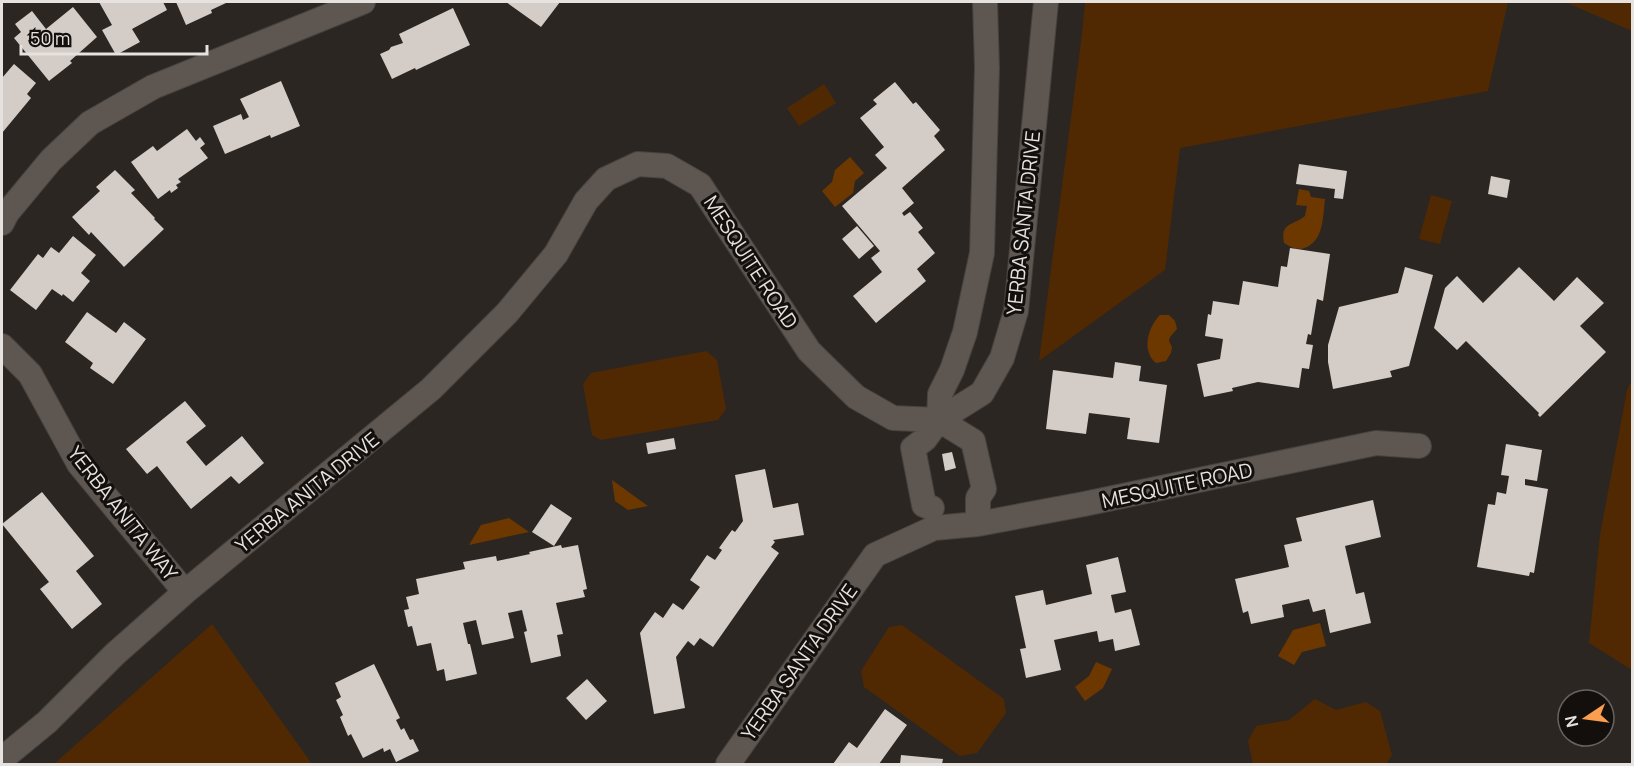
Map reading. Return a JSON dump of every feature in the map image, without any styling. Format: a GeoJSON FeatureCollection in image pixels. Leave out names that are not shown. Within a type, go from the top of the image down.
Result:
{"type":"FeatureCollection","features":[{"type":"Feature","properties":{"kind":"street"},"geometry":{"type":"LineString","coordinates":[[2,223],[7,213],[51,160],[90,123],[153,87],[363,2]]}},
{"type":"Feature","properties":{"kind":"street","name":"YERBA SANTA DRIVE"},"geometry":{"type":"LineString","coordinates":[[940,430],[940,394],[952,370],[964,332],[982,253],[987,68],[985,2]]}},
{"type":"Feature","properties":{"kind":"street","name":"YERBA SANTA DRIVE"},"geometry":{"type":"LineString","coordinates":[[940,430],[982,393],[1002,358],[1016,310],[1046,2]]}},
{"type":"Feature","properties":{"kind":"street","name":"MESQUITE ROAD"},"geometry":{"type":"LineString","coordinates":[[585,201],[606,179],[638,164],[668,166],[700,185],[809,351],[856,398],[893,418],[940,430]]}},
{"type":"Feature","properties":{"kind":"street","name":"YERBA ANITA DRIVE"},"geometry":{"type":"LineString","coordinates":[[2,759],[47,723],[115,654],[186,592],[431,389],[507,313],[556,254],[585,201]]}},
{"type":"Feature","properties":{"kind":"street","name":"YERBA ANITA WAY"},"geometry":{"type":"LineString","coordinates":[[2,346],[30,374],[79,464],[186,592]]}},
{"type":"Feature","properties":{"kind":"street"},"geometry":{"type":"LineString","coordinates":[[933,518],[924,505],[913,448],[940,430],[969,493],[978,498],[978,524]]}},
{"type":"Feature","properties":{"kind":"street","name":"MESQUITE ROAD"},"geometry":{"type":"LineString","coordinates":[[933,518],[978,524],[1376,443],[1419,446]]}},
{"type":"Feature","properties":{"kind":"street","name":"YERBA SANTA DRIVE"},"geometry":{"type":"LineString","coordinates":[[728,765],[875,555],[933,518]]}},
{"type":"Feature","properties":{"kind":"shaded area"},"geometry":{"type":"Polygon","coordinates":[[[1085,2],[1508,2],[1488,91],[1180,148],[1165,270],[1039,361],[1085,2]]]}},
{"type":"Feature","properties":{"kind":"shaded area"},"geometry":{"type":"Polygon","coordinates":[[[1565,2],[1632,2],[1632,31],[1565,2]]]}},
{"type":"Feature","properties":{"kind":"shaded area"},"geometry":{"type":"Polygon","coordinates":[[[824,84],[836,103],[799,126],[787,108],[824,84]]]}},
{"type":"Feature","properties":{"kind":"shaded area"},"geometry":{"type":"Polygon","coordinates":[[[850,157],[864,173],[855,181],[853,193],[835,207],[822,191],[832,182],[835,170],[850,157]]]}},
{"type":"Feature","properties":{"kind":"shaded area"},"geometry":{"type":"Polygon","coordinates":[[[1299,189],[1309,191],[1311,197],[1325,199],[1320,233],[1313,243],[1298,249],[1284,243],[1283,236],[1288,225],[1305,216],[1307,206],[1296,205],[1299,189]]]}},
{"type":"Feature","properties":{"kind":"shaded area"},"geometry":{"type":"Polygon","coordinates":[[[1431,195],[1452,201],[1440,244],[1419,239],[1431,195]]]}},
{"type":"Feature","properties":{"kind":"shaded area"},"geometry":{"type":"Polygon","coordinates":[[[1160,315],[1169,315],[1175,321],[1177,329],[1169,341],[1172,347],[1171,353],[1166,361],[1156,363],[1149,352],[1148,339],[1152,326],[1160,315]]]}},
{"type":"Feature","properties":{"kind":"shaded area"},"geometry":{"type":"Polygon","coordinates":[[[706,351],[717,360],[726,409],[718,420],[601,440],[592,435],[583,384],[591,373],[706,351]]]}},
{"type":"Feature","properties":{"kind":"shaded area"},"geometry":{"type":"Polygon","coordinates":[[[1632,380],[1632,670],[1589,643],[1600,535],[1627,390],[1632,380]]]}},
{"type":"Feature","properties":{"kind":"shaded area"},"geometry":{"type":"Polygon","coordinates":[[[612,480],[648,506],[628,510],[615,501],[612,480]]]}},
{"type":"Feature","properties":{"kind":"shaded area"},"geometry":{"type":"Polygon","coordinates":[[[509,518],[529,532],[469,545],[481,525],[509,518]]]}},
{"type":"Feature","properties":{"kind":"shaded area"},"geometry":{"type":"Polygon","coordinates":[[[1320,623],[1326,646],[1302,652],[1294,665],[1278,656],[1293,630],[1320,623]]]}},
{"type":"Feature","properties":{"kind":"shaded area"},"geometry":{"type":"Polygon","coordinates":[[[212,624],[312,764],[54,764],[212,624]]]}},
{"type":"Feature","properties":{"kind":"shaded area"},"geometry":{"type":"Polygon","coordinates":[[[902,625],[1004,699],[1006,713],[977,753],[960,756],[864,687],[861,671],[889,627],[902,625]]]}},
{"type":"Feature","properties":{"kind":"shaded area"},"geometry":{"type":"Polygon","coordinates":[[[1096,662],[1112,669],[1103,688],[1085,701],[1075,687],[1089,676],[1096,662]]]}},
{"type":"Feature","properties":{"kind":"shaded area"},"geometry":{"type":"Polygon","coordinates":[[[1315,699],[1336,710],[1366,702],[1380,711],[1392,755],[1386,764],[1253,764],[1248,741],[1256,726],[1289,720],[1315,699]]]}},
{"type":"Feature","properties":{"kind":"building"},"geometry":{"type":"Polygon","coordinates":[[[99,2],[163,2],[167,10],[132,29],[140,42],[116,55],[102,30],[112,25],[99,2]]]}},
{"type":"Feature","properties":{"kind":"building"},"geometry":{"type":"Polygon","coordinates":[[[176,2],[226,3],[211,10],[212,13],[186,25],[176,2]]]}},
{"type":"Feature","properties":{"kind":"building"},"geometry":{"type":"Polygon","coordinates":[[[506,2],[560,2],[541,27],[506,2]]]}},
{"type":"Feature","properties":{"kind":"building"},"geometry":{"type":"Polygon","coordinates":[[[73,7],[97,37],[70,61],[72,63],[49,81],[14,38],[21,32],[15,24],[32,11],[46,29],[73,7]]]}},
{"type":"Feature","properties":{"kind":"building"},"geometry":{"type":"Polygon","coordinates":[[[453,8],[470,45],[392,79],[380,54],[403,43],[399,34],[453,8]]]}},
{"type":"Feature","properties":{"kind":"building"},"geometry":{"type":"Polygon","coordinates":[[[14,64],[36,83],[27,94],[31,98],[2,133],[2,78],[14,64]]]}},
{"type":"Feature","properties":{"kind":"building"},"geometry":{"type":"Polygon","coordinates":[[[281,81],[300,126],[271,138],[270,135],[225,154],[213,126],[241,114],[243,120],[249,117],[240,99],[281,81]]]}},
{"type":"Feature","properties":{"kind":"building"},"geometry":{"type":"Polygon","coordinates":[[[895,82],[913,104],[916,102],[940,130],[934,136],[945,150],[902,188],[914,203],[902,213],[904,216],[910,212],[923,228],[918,232],[935,253],[917,269],[926,281],[876,323],[853,296],[882,272],[871,258],[880,251],[842,206],[887,168],[875,155],[884,147],[860,118],[877,104],[873,100],[895,82]]]}},
{"type":"Feature","properties":{"kind":"building"},"geometry":{"type":"Polygon","coordinates":[[[187,129],[196,141],[200,137],[205,144],[200,148],[208,158],[178,179],[181,182],[176,185],[178,188],[171,193],[170,190],[158,199],[131,162],[153,146],[157,151],[187,129]]]}},
{"type":"Feature","properties":{"kind":"building"},"geometry":{"type":"Polygon","coordinates":[[[1299,164],[1347,171],[1343,199],[1334,198],[1335,189],[1296,184],[1299,164]]]}},
{"type":"Feature","properties":{"kind":"building"},"geometry":{"type":"Polygon","coordinates":[[[115,170],[135,190],[131,193],[164,229],[124,267],[91,232],[89,235],[72,217],[100,191],[96,187],[115,170]]]}},
{"type":"Feature","properties":{"kind":"building"},"geometry":{"type":"Polygon","coordinates":[[[1491,176],[1510,180],[1507,198],[1488,194],[1491,176]]]}},
{"type":"Feature","properties":{"kind":"building"},"geometry":{"type":"Polygon","coordinates":[[[857,226],[874,246],[859,259],[842,239],[857,226]]]}},
{"type":"Feature","properties":{"kind":"building"},"geometry":{"type":"Polygon","coordinates":[[[73,236],[96,255],[81,273],[90,281],[73,302],[52,289],[36,310],[10,290],[38,254],[43,258],[51,247],[59,253],[73,236]]]}},
{"type":"Feature","properties":{"kind":"building"},"geometry":{"type":"Polygon","coordinates":[[[1290,248],[1330,254],[1323,301],[1317,299],[1311,335],[1308,334],[1306,344],[1313,345],[1309,369],[1302,368],[1299,388],[1258,382],[1232,388],[1233,391],[1204,397],[1197,364],[1220,359],[1223,339],[1205,336],[1208,314],[1211,315],[1213,301],[1239,305],[1243,281],[1278,287],[1281,266],[1287,267],[1290,248]]]}},
{"type":"Feature","properties":{"kind":"building"},"geometry":{"type":"Polygon","coordinates":[[[1405,267],[1433,275],[1409,366],[1390,371],[1392,377],[1333,389],[1328,362],[1328,345],[1339,307],[1398,293],[1405,267]]]}},
{"type":"Feature","properties":{"kind":"building"},"geometry":{"type":"Polygon","coordinates":[[[1519,267],[1554,301],[1577,277],[1604,303],[1580,326],[1606,352],[1540,417],[1539,413],[1466,341],[1457,350],[1434,328],[1445,288],[1457,276],[1483,303],[1519,267]]]}},
{"type":"Feature","properties":{"kind":"building"},"geometry":{"type":"Polygon","coordinates":[[[87,312],[116,333],[124,322],[146,339],[113,384],[90,368],[93,363],[65,342],[87,312]]]}},
{"type":"Feature","properties":{"kind":"building"},"geometry":{"type":"Polygon","coordinates":[[[1115,362],[1141,366],[1139,381],[1167,385],[1159,443],[1127,439],[1130,418],[1089,413],[1086,434],[1046,429],[1053,370],[1113,378],[1115,362]]]}},
{"type":"Feature","properties":{"kind":"building"},"geometry":{"type":"Polygon","coordinates":[[[185,401],[206,426],[186,442],[206,466],[242,436],[264,463],[239,484],[231,476],[191,509],[157,466],[147,474],[126,449],[185,401]]]}},
{"type":"Feature","properties":{"kind":"building"},"geometry":{"type":"Polygon","coordinates":[[[674,438],[676,449],[648,454],[646,443],[674,438]]]}},
{"type":"Feature","properties":{"kind":"building"},"geometry":{"type":"Polygon","coordinates":[[[1506,444],[1542,450],[1537,481],[1525,479],[1525,485],[1548,489],[1534,573],[1530,572],[1529,576],[1477,567],[1488,504],[1495,505],[1497,492],[1506,494],[1509,476],[1501,475],[1506,444]]]}},
{"type":"Feature","properties":{"kind":"building"},"geometry":{"type":"Polygon","coordinates":[[[952,452],[956,468],[945,471],[942,454],[952,452]]]}},
{"type":"Feature","properties":{"kind":"building"},"geometry":{"type":"Polygon","coordinates":[[[765,469],[773,508],[798,503],[804,535],[773,540],[775,542],[771,547],[779,553],[713,647],[700,638],[694,646],[688,641],[676,657],[685,708],[654,714],[640,633],[655,612],[663,618],[673,603],[683,610],[700,587],[690,580],[707,555],[715,560],[722,550],[719,548],[732,530],[735,532],[743,521],[735,475],[765,469]]]}},
{"type":"Feature","properties":{"kind":"building"},"geometry":{"type":"Polygon","coordinates":[[[42,492],[94,556],[76,571],[102,604],[72,629],[40,589],[49,582],[2,524],[42,492]]]}},
{"type":"Feature","properties":{"kind":"building"},"geometry":{"type":"Polygon","coordinates":[[[1373,500],[1381,537],[1345,546],[1356,594],[1364,592],[1371,623],[1330,633],[1325,609],[1313,612],[1309,599],[1282,605],[1284,617],[1251,624],[1248,611],[1243,613],[1235,579],[1289,567],[1284,545],[1302,541],[1296,518],[1373,500]]]}},
{"type":"Feature","properties":{"kind":"building"},"geometry":{"type":"Polygon","coordinates":[[[551,504],[572,518],[554,546],[532,532],[551,504]]]}},
{"type":"Feature","properties":{"kind":"building"},"geometry":{"type":"Polygon","coordinates":[[[561,545],[562,548],[578,545],[587,589],[583,590],[585,597],[556,603],[563,634],[557,635],[561,656],[531,663],[522,610],[508,613],[514,638],[482,645],[476,620],[463,623],[477,674],[446,681],[444,669],[437,671],[431,643],[417,646],[412,626],[408,627],[404,610],[409,609],[406,597],[419,594],[416,579],[465,569],[463,562],[496,556],[497,561],[561,545]]]}},
{"type":"Feature","properties":{"kind":"building"},"geometry":{"type":"Polygon","coordinates":[[[1118,557],[1126,592],[1111,595],[1115,613],[1131,609],[1140,645],[1115,651],[1113,639],[1099,642],[1097,631],[1054,640],[1061,670],[1026,678],[1020,649],[1026,648],[1015,596],[1043,590],[1046,605],[1092,594],[1086,565],[1118,557]]]}},
{"type":"Feature","properties":{"kind":"building"},"geometry":{"type":"Polygon","coordinates":[[[374,664],[400,718],[396,720],[401,730],[404,728],[419,751],[396,762],[390,749],[384,752],[383,748],[363,758],[351,734],[348,736],[340,717],[343,715],[336,700],[341,697],[335,683],[374,664]]]}},
{"type":"Feature","properties":{"kind":"building"},"geometry":{"type":"Polygon","coordinates":[[[587,679],[607,701],[586,720],[566,698],[587,679]]]}},
{"type":"Feature","properties":{"kind":"building"},"geometry":{"type":"Polygon","coordinates":[[[885,709],[907,725],[879,764],[833,764],[849,742],[857,748],[885,709]]]}},
{"type":"Feature","properties":{"kind":"building"},"geometry":{"type":"Polygon","coordinates":[[[901,755],[943,759],[942,764],[900,764],[901,755]]]}}]}
